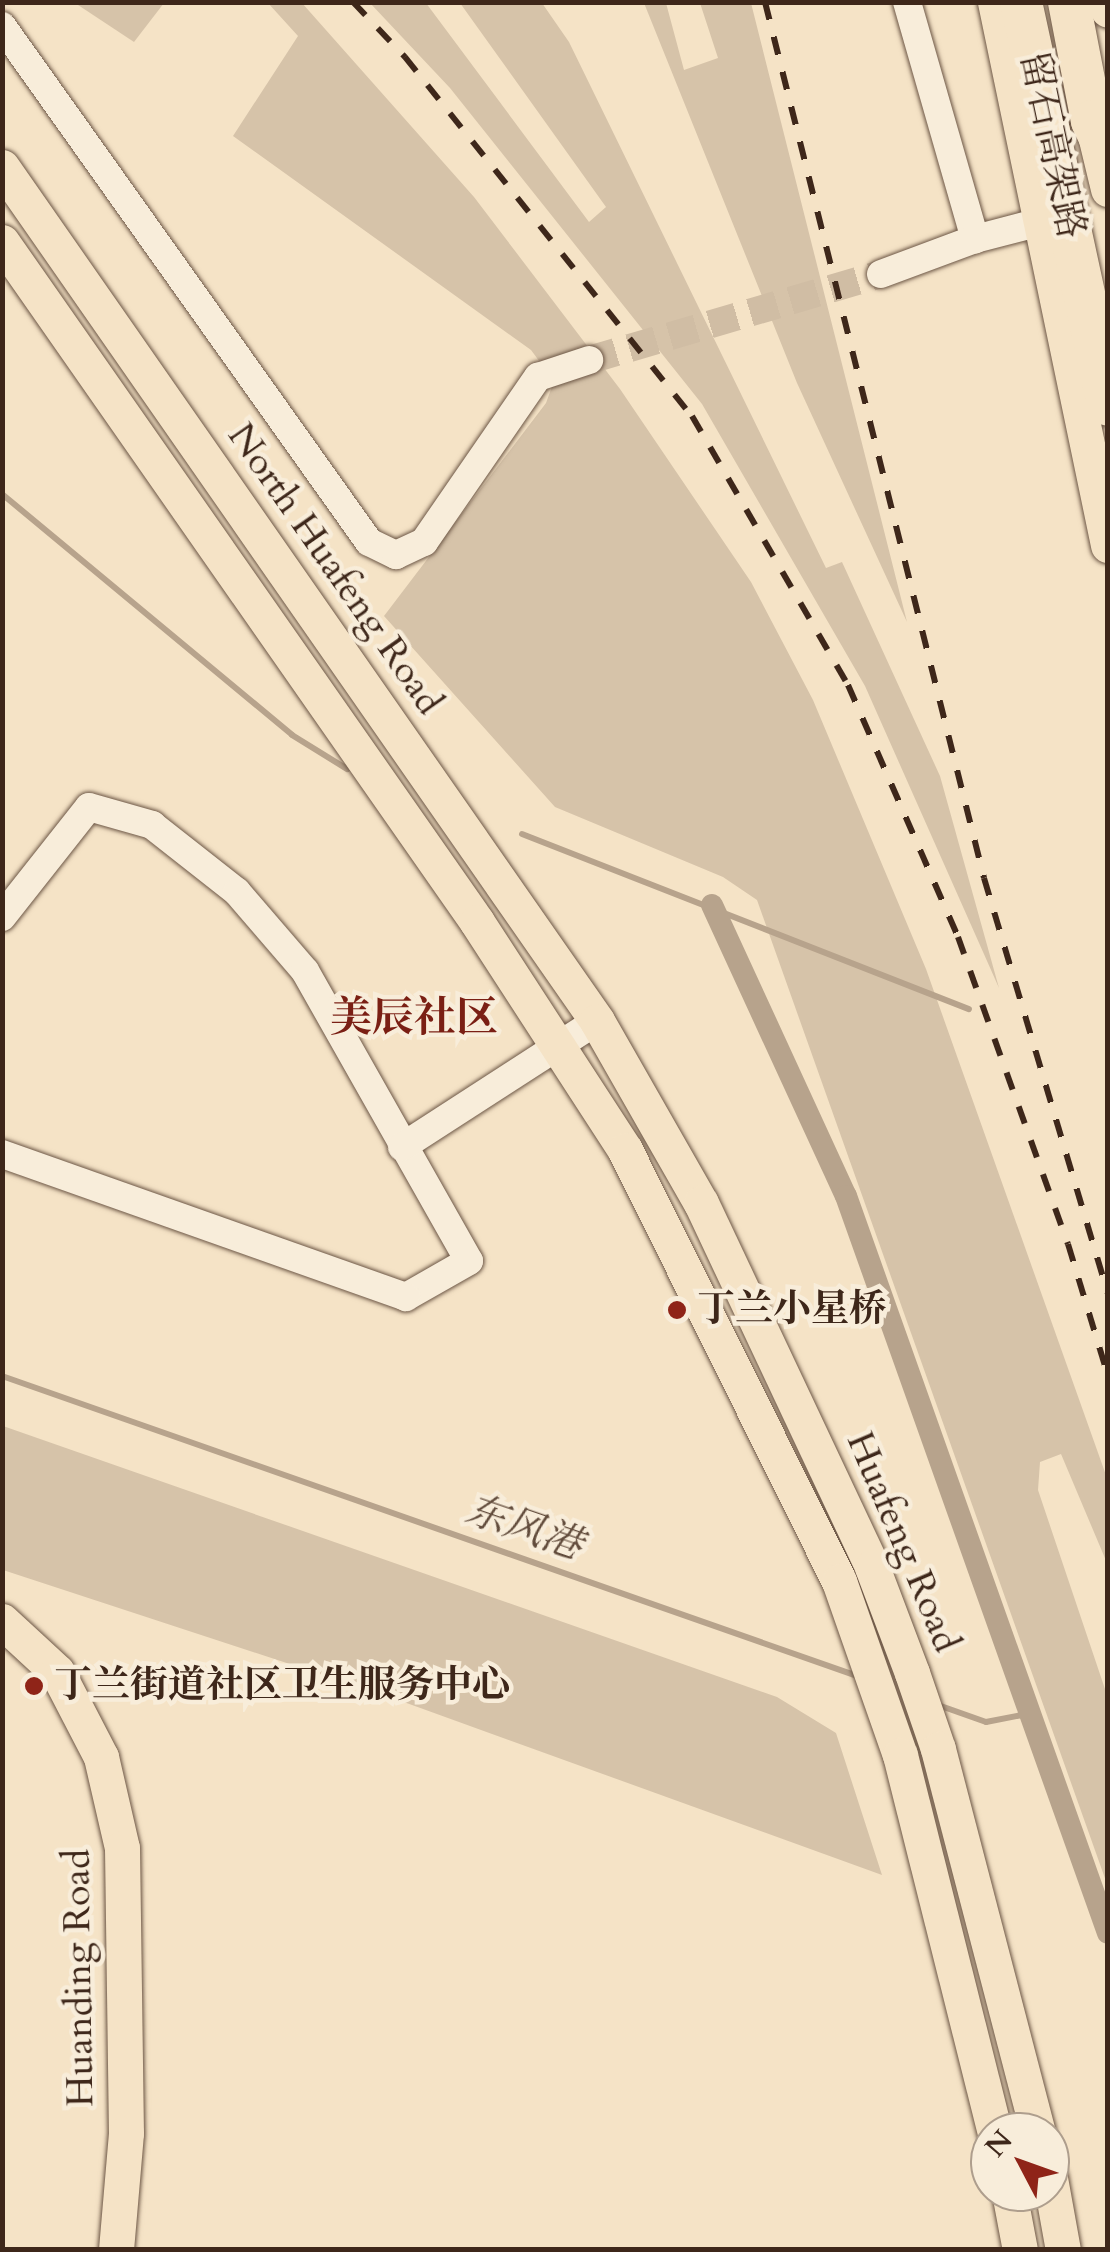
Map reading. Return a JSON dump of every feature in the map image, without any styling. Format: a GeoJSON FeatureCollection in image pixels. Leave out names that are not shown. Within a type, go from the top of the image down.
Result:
{"type":"FeatureCollection","features":[{"type":"Feature","properties":{"kind":"highway","name":"留石高架路"},"geometry":{"type":"LineString","coordinates":[[1021,2],[1108,406]]}},
{"type":"Feature","properties":{"kind":"highway","name":"留石高架路"},"geometry":{"type":"LineString","coordinates":[[1069,2],[1100,138]]}},
{"type":"Feature","properties":{"kind":"main road"},"geometry":{"type":"LineString","coordinates":[[995,2],[1108,544]]}},
{"type":"Feature","properties":{"kind":"main road"},"geometry":{"type":"LineString","coordinates":[[1100,138],[1108,188]]}},
{"type":"Feature","properties":{"kind":"main road","name":"North Huafeng Road"},"geometry":{"type":"LineString","coordinates":[[2,167],[597,1021]]}},
{"type":"Feature","properties":{"kind":"main road"},"geometry":{"type":"LineString","coordinates":[[2,242],[558,1046]]}},
{"type":"Feature","properties":{"kind":"main road","name":"Huafeng Road"},"geometry":{"type":"LineString","coordinates":[[597,1021],[701,1204],[784,1371],[912,1673],[938,1749],[1033,2112]]}},
{"type":"Feature","properties":{"kind":"main road","name":"Huafeng Road"},"geometry":{"type":"LineString","coordinates":[[558,1046],[625,1150],[839,1581],[860,1650],[900,1755],[990,2112]]}},
{"type":"Feature","properties":{"kind":"main road","name":"Huanding Road"},"geometry":{"type":"LineString","coordinates":[[2,1621],[57,1672],[101,1756],[122,1848],[126,2133],[116,2250]]}},
{"type":"Feature","properties":{"kind":"main road"},"geometry":{"type":"LineString","coordinates":[[1013,2212],[1020,2250]]}},
{"type":"Feature","properties":{"kind":"main road"},"geometry":{"type":"LineString","coordinates":[[1057,2212],[1064,2250]]}},
{"type":"Feature","properties":{"kind":"street"},"geometry":{"type":"LineString","coordinates":[[907,2],[975,240]]}},
{"type":"Feature","properties":{"kind":"street"},"geometry":{"type":"LineString","coordinates":[[2,26],[368,542],[396,555],[424,542],[538,377],[589,360]]}},
{"type":"Feature","properties":{"kind":"street"},"geometry":{"type":"LineString","coordinates":[[881,274],[1025,226]]}},
{"type":"Feature","properties":{"kind":"street"},"geometry":{"type":"LineString","coordinates":[[2,917],[89,807],[152,825],[236,892],[305,972],[469,1261],[406,1297],[2,1154]]}},
{"type":"Feature","properties":{"kind":"street"},"geometry":{"type":"LineString","coordinates":[[402,1147],[597,1021]]}},
{"type":"Feature","properties":{"kind":"shaded area"},"geometry":{"type":"Polygon","coordinates":[[[75,3],[164,3],[134,42],[75,3]]]}},
{"type":"Feature","properties":{"kind":"shaded area"},"geometry":{"type":"Polygon","coordinates":[[[268,3],[302,3],[474,197],[620,389],[751,582],[813,700],[926,969],[1107,1478],[1107,1563],[1061,1454],[1040,1462],[1038,1490],[1107,1695],[1107,1884],[757,900],[723,877],[555,807],[384,616],[546,403],[554,381],[531,350],[233,136],[298,36],[268,3]]]}},
{"type":"Feature","properties":{"kind":"shaded area"},"geometry":{"type":"Polygon","coordinates":[[[370,3],[426,3],[589,222],[606,207],[460,3],[542,3],[569,42],[826,568],[842,562],[940,776],[999,988],[865,686],[702,404],[450,88],[370,3]]]}},
{"type":"Feature","properties":{"kind":"shaded area"},"geometry":{"type":"Polygon","coordinates":[[[644,3],[666,3],[684,70],[718,58],[700,3],[751,3],[907,622],[797,383],[644,3]]]}},
{"type":"Feature","properties":{"kind":"shaded area"},"geometry":{"type":"Polygon","coordinates":[[[3,1426],[777,1697],[836,1733],[882,1875],[390,1697],[3,1570],[3,1426]]]}},
{"type":"Feature","properties":{"kind":"waterway"},"geometry":{"type":"LineString","coordinates":[[2,494],[292,735],[347,769]]}},
{"type":"Feature","properties":{"kind":"waterway"},"geometry":{"type":"LineString","coordinates":[[522,834],[969,1009]]}},
{"type":"Feature","properties":{"kind":"waterway"},"geometry":{"type":"LineString","coordinates":[[712,905],[846,1196],[1108,1933]]}},
{"type":"Feature","properties":{"kind":"waterway","name":"东风港"},"geometry":{"type":"LineString","coordinates":[[2,1376],[860,1677]]}},
{"type":"Feature","properties":{"kind":"waterway","name":"东风港"},"geometry":{"type":"LineString","coordinates":[[938,1705],[986,1722],[1027,1714]]}},
{"type":"Feature","properties":{"kind":"tunnel"},"geometry":{"type":"LineString","coordinates":[[589,360],[881,274]]}},
{"type":"Feature","properties":{"kind":"railway"},"geometry":{"type":"LineString","coordinates":[[353,2],[405,57],[692,416],[848,685],[958,937],[1068,1244],[1108,1376]]}},
{"type":"Feature","properties":{"kind":"railway"},"geometry":{"type":"LineString","coordinates":[[765,2],[984,878],[1108,1293]]}},
{"type":"Feature","properties":{"kind":"place","name":"丁兰小星桥"},"geometry":{"type":"Point","coordinates":[677,1310]}},
{"type":"Feature","properties":{"kind":"place","name":"丁兰街道社区卫生服务中心"},"geometry":{"type":"Point","coordinates":[34,1686]}},
{"type":"Feature","properties":{"kind":"district","name":"美辰社区"},"geometry":{"type":"Point","coordinates":[414,1018]}}]}
